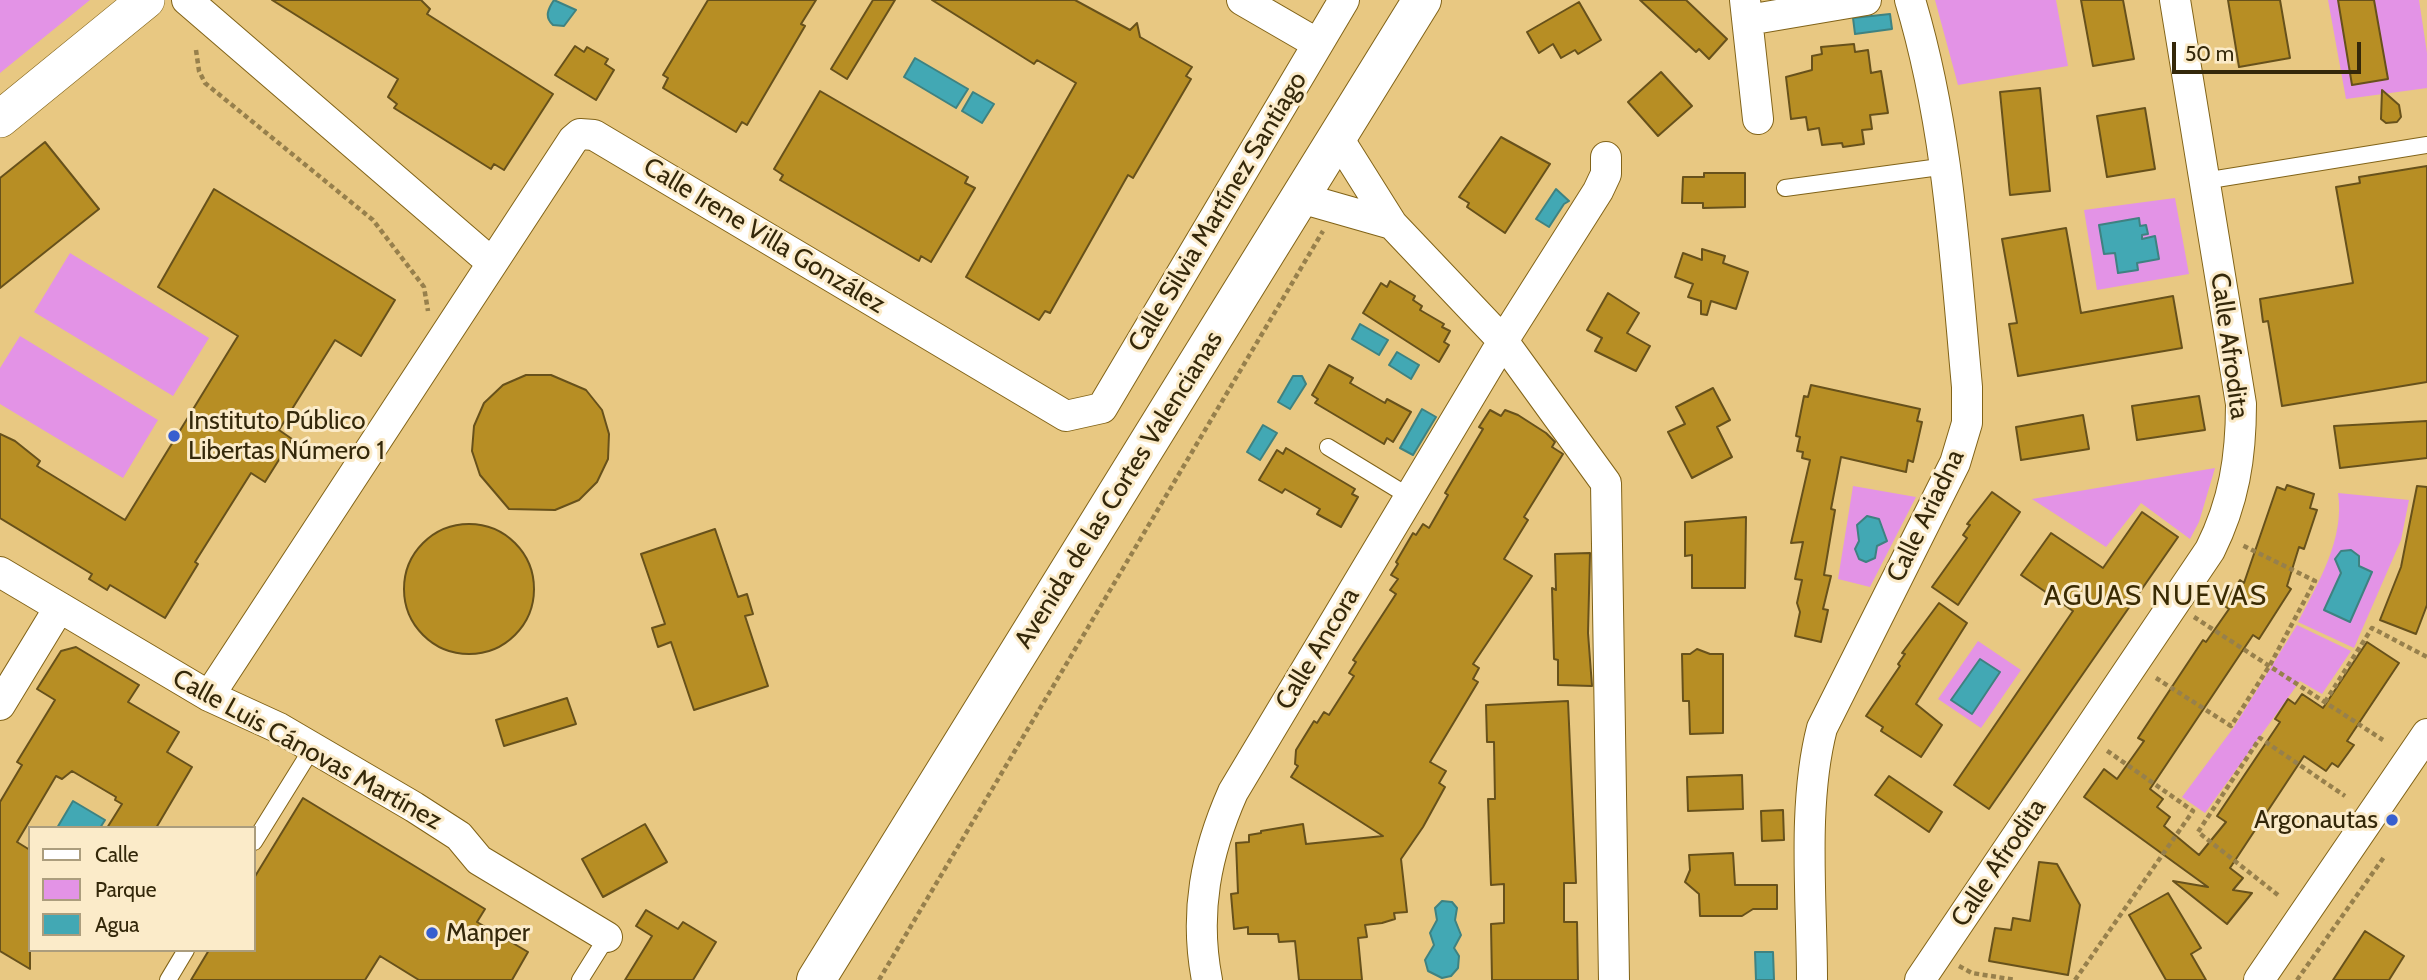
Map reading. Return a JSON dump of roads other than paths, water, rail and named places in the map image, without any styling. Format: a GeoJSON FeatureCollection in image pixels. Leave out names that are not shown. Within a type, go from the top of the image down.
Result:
{"type":"FeatureCollection","features":[{"type":"Feature","properties":{"kind":"main road","name":"Avenida de las Cortes Valencianas"},"geometry":{"type":"LineString","coordinates":[[816,980],[1422,0]]}},
{"type":"Feature","properties":{"kind":"street"},"geometry":{"type":"LineString","coordinates":[[0,119],[146,0]]}},
{"type":"Feature","properties":{"kind":"street"},"geometry":{"type":"LineString","coordinates":[[187,0],[492,263],[209,696]]}},
{"type":"Feature","properties":{"kind":"street"},"geometry":{"type":"LineString","coordinates":[[1242,0],[1318,44]]}},
{"type":"Feature","properties":{"kind":"street","name":"Calle Silvia Martínez Santiago"},"geometry":{"type":"LineString","coordinates":[[1084,411],[1102,408],[1344,0]]}},
{"type":"Feature","properties":{"kind":"street"},"geometry":{"type":"LineString","coordinates":[[1758,119],[1746,10],[1866,0]]}},
{"type":"Feature","properties":{"kind":"street","name":"Calle Ariadna"},"geometry":{"type":"LineString","coordinates":[[1812,980],[1812,814],[1816,760],[1822,728],[1955,463],[1968,422],[1947,166],[1934,88],[1910,0]]}},
{"type":"Feature","properties":{"kind":"street","name":"Calle Afrodita"},"geometry":{"type":"LineString","coordinates":[[1920,980],[2210,550],[2231,504],[2240,453],[2241,404],[2175,0]]}},
{"type":"Feature","properties":{"kind":"street","name":"Calle Irene Villa González"},"geometry":{"type":"LineString","coordinates":[[492,263],[573,140],[580,134],[589,133],[1066,415],[1084,411]]}},
{"type":"Feature","properties":{"kind":"street"},"geometry":{"type":"LineString","coordinates":[[1338,138],[1392,224],[1503,341],[1605,483],[1614,980]]}},
{"type":"Feature","properties":{"kind":"street","name":"Calle Ancora"},"geometry":{"type":"LineString","coordinates":[[1207,980],[1202,956],[1200,913],[1206,867],[1216,830],[1233,792],[1503,341],[1598,191],[1606,174],[1606,157]]}},
{"type":"Feature","properties":{"kind":"street"},"geometry":{"type":"LineString","coordinates":[[1301,198],[1392,224]]}},
{"type":"Feature","properties":{"kind":"street","name":"Calle Luis Cánovas Martínez"},"geometry":{"type":"LineString","coordinates":[[0,572],[209,696],[313,747],[425,814],[459,836],[479,860],[607,937]]}},
{"type":"Feature","properties":{"kind":"street"},"geometry":{"type":"LineString","coordinates":[[0,705],[59,608]]}},
{"type":"Feature","properties":{"kind":"street"},"geometry":{"type":"LineString","coordinates":[[2259,980],[2427,734]]}},
{"type":"Feature","properties":{"kind":"lane"},"geometry":{"type":"LineString","coordinates":[[2204,181],[2427,145]]}},
{"type":"Feature","properties":{"kind":"lane"},"geometry":{"type":"LineString","coordinates":[[1785,188],[1947,166]]}},
{"type":"Feature","properties":{"kind":"lane"},"geometry":{"type":"LineString","coordinates":[[1328,447],[1410,497]]}},
{"type":"Feature","properties":{"kind":"lane"},"geometry":{"type":"LineString","coordinates":[[256,839],[313,747]]}},
{"type":"Feature","properties":{"kind":"lane"},"geometry":{"type":"LineString","coordinates":[[580,980],[607,937]]}},
{"type":"Feature","properties":{"kind":"lane"},"geometry":{"type":"LineString","coordinates":[[167,980],[185,952]]}},
{"type":"Feature","properties":{"kind":"water"},"geometry":{"type":"Polygon","coordinates":[[[554,0],[576,10],[564,26],[553,25],[549,19],[549,10],[554,0]]]}},
{"type":"Feature","properties":{"kind":"water"},"geometry":{"type":"Polygon","coordinates":[[[1890,14],[1892,29],[1855,34],[1853,18],[1890,14]]]}},
{"type":"Feature","properties":{"kind":"water"},"geometry":{"type":"Polygon","coordinates":[[[915,58],[968,89],[956,108],[904,77],[915,58]]]}},
{"type":"Feature","properties":{"kind":"water"},"geometry":{"type":"Polygon","coordinates":[[[973,92],[994,104],[982,123],[962,111],[973,92]]]}},
{"type":"Feature","properties":{"kind":"water"},"geometry":{"type":"Polygon","coordinates":[[[1556,189],[1569,201],[1564,204],[1549,227],[1536,219],[1556,189]]]}},
{"type":"Feature","properties":{"kind":"water"},"geometry":{"type":"Polygon","coordinates":[[[2139,218],[2140,226],[2146,225],[2148,234],[2142,235],[2142,239],[2155,236],[2159,259],[2137,263],[2138,270],[2118,273],[2115,253],[2104,254],[2099,225],[2139,218]]]}},
{"type":"Feature","properties":{"kind":"water"},"geometry":{"type":"Polygon","coordinates":[[[1360,324],[1388,340],[1379,355],[1352,339],[1360,324]]]}},
{"type":"Feature","properties":{"kind":"water"},"geometry":{"type":"Polygon","coordinates":[[[1397,352],[1419,365],[1411,379],[1389,365],[1397,352]]]}},
{"type":"Feature","properties":{"kind":"water"},"geometry":{"type":"Polygon","coordinates":[[[1293,376],[1302,376],[1306,384],[1290,409],[1278,402],[1293,376]]]}},
{"type":"Feature","properties":{"kind":"water"},"geometry":{"type":"Polygon","coordinates":[[[1422,409],[1436,417],[1413,455],[1400,448],[1422,409]]]}},
{"type":"Feature","properties":{"kind":"water"},"geometry":{"type":"Polygon","coordinates":[[[1263,425],[1277,433],[1260,460],[1247,452],[1263,425]]]}},
{"type":"Feature","properties":{"kind":"water"},"geometry":{"type":"Polygon","coordinates":[[[1867,516],[1879,519],[1887,541],[1877,546],[1875,558],[1866,562],[1859,559],[1855,549],[1859,541],[1857,525],[1867,516]]]}},
{"type":"Feature","properties":{"kind":"water"},"geometry":{"type":"Polygon","coordinates":[[[2351,550],[2359,556],[2359,566],[2372,572],[2350,622],[2324,610],[2341,573],[2335,559],[2341,551],[2351,550]]]}},
{"type":"Feature","properties":{"kind":"water"},"geometry":{"type":"Polygon","coordinates":[[[1980,659],[2000,672],[1972,714],[1951,700],[1980,659]]]}},
{"type":"Feature","properties":{"kind":"water"},"geometry":{"type":"Polygon","coordinates":[[[73,801],[105,820],[101,826],[58,826],[73,801]]]}},
{"type":"Feature","properties":{"kind":"water"},"geometry":{"type":"Polygon","coordinates":[[[1442,901],[1452,902],[1457,908],[1455,920],[1461,935],[1454,948],[1459,956],[1458,968],[1451,976],[1442,978],[1428,971],[1425,960],[1434,945],[1430,933],[1437,920],[1435,908],[1442,901]]]}},
{"type":"Feature","properties":{"kind":"water"},"geometry":{"type":"Polygon","coordinates":[[[1755,952],[1773,952],[1774,980],[1756,980],[1755,952]]]}},
{"type":"Feature","properties":{"kind":"place","name":"Instituto Público Libertas Número 1"},"geometry":{"type":"Point","coordinates":[174,436]}},
{"type":"Feature","properties":{"kind":"place","name":"Argonautas"},"geometry":{"type":"Point","coordinates":[2392,820]}},
{"type":"Feature","properties":{"kind":"place","name":"Manper"},"geometry":{"type":"Point","coordinates":[432,933]}},
{"type":"Feature","properties":{"kind":"district","name":"AGUAS NUEVAS"},"geometry":{"type":"Point","coordinates":[2156,597]}}]}
